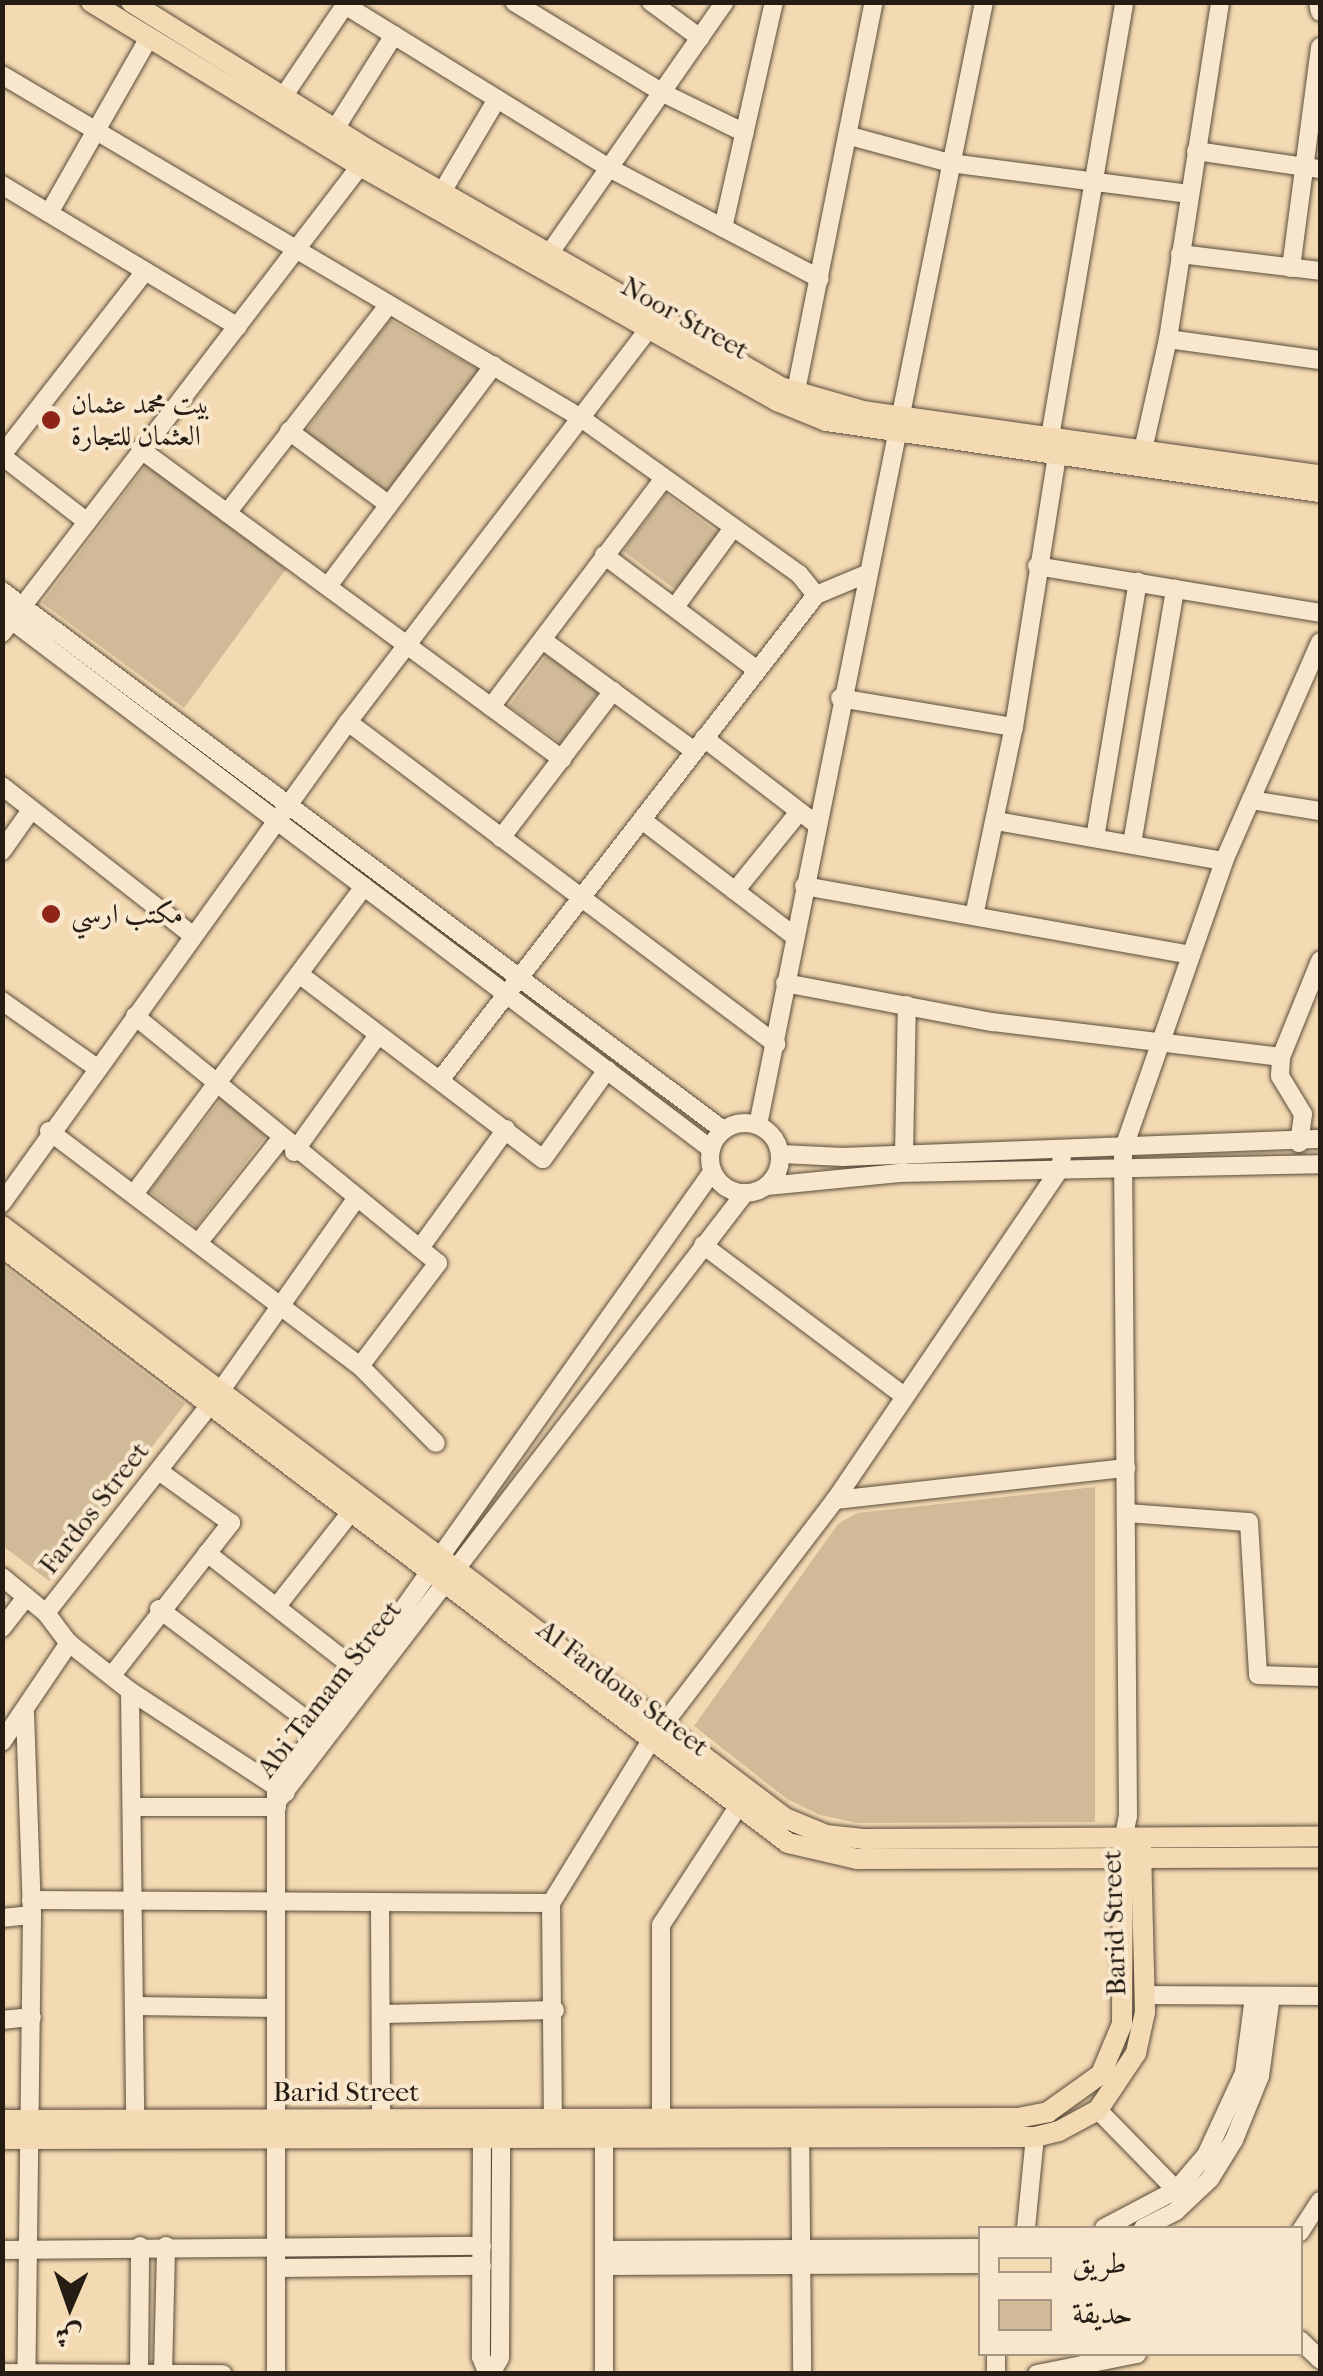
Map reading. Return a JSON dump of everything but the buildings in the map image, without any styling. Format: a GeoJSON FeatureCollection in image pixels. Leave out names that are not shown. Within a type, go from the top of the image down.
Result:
{"type":"FeatureCollection","features":[{"type":"Feature","properties":{"kind":"main road","name":"Noor Street"},"geometry":{"type":"LineString","coordinates":[[91,2],[366,159],[648,329],[776,401],[826,421],[895,425],[1053,447],[1320,492]]}},
{"type":"Feature","properties":{"kind":"main road","name":"Noor Street"},"geometry":{"type":"LineString","coordinates":[[130,2],[334,129],[366,159],[442,192],[796,392],[895,425]]}},
{"type":"Feature","properties":{"kind":"main road","name":"Noor Street"},"geometry":{"type":"LineString","coordinates":[[1053,447],[1143,450],[1320,475]]}},
{"type":"Feature","properties":{"kind":"main road","name":"Al Fardous Street"},"geometry":{"type":"LineString","coordinates":[[2,1226],[350,1512],[664,1725],[785,1818],[826,1835],[1320,1857]]}},
{"type":"Feature","properties":{"kind":"main road","name":"Al Fardous Street"},"geometry":{"type":"LineString","coordinates":[[2,1248],[214,1400],[444,1573],[736,1810],[819,1855],[1132,1850],[1320,1837]]}},
{"type":"Feature","properties":{"kind":"main road","name":"Barid Street"},"geometry":{"type":"LineString","coordinates":[[2,2139],[32,2130],[135,2120],[492,2137],[661,2118],[800,2127],[1024,2130],[1098,2110],[1136,2053],[1145,1995],[1132,1850]]}},
{"type":"Feature","properties":{"kind":"main road","name":"Barid Street"},"geometry":{"type":"LineString","coordinates":[[1024,2130],[1068,2103],[1112,2055],[1124,1992],[1132,1850]]}},
{"type":"Feature","properties":{"kind":"main road","name":"Barid Street"},"geometry":{"type":"LineString","coordinates":[[2,2120],[32,2130],[275,2128],[381,2119],[552,2128],[604,2136],[800,2127]]}},
{"type":"Feature","properties":{"kind":"street"},"geometry":{"type":"LineString","coordinates":[[514,2],[663,93],[745,133]]}},
{"type":"Feature","properties":{"kind":"street"},"geometry":{"type":"LineString","coordinates":[[651,2],[700,38]]}},
{"type":"Feature","properties":{"kind":"street"},"geometry":{"type":"LineString","coordinates":[[548,254],[725,2]]}},
{"type":"Feature","properties":{"kind":"street"},"geometry":{"type":"LineString","coordinates":[[723,228],[774,2]]}},
{"type":"Feature","properties":{"kind":"street"},"geometry":{"type":"LineString","coordinates":[[796,392],[874,2]]}},
{"type":"Feature","properties":{"kind":"street"},"geometry":{"type":"LineString","coordinates":[[758,1125],[864,575],[984,2]]}},
{"type":"Feature","properties":{"kind":"street"},"geometry":{"type":"LineString","coordinates":[[974,916],[1014,726],[1053,447],[1124,2]]}},
{"type":"Feature","properties":{"kind":"street"},"geometry":{"type":"LineString","coordinates":[[1143,450],[1168,339],[1220,2]]}},
{"type":"Feature","properties":{"kind":"street"},"geometry":{"type":"LineString","coordinates":[[1318,2],[1320,12]]}},
{"type":"Feature","properties":{"kind":"street"},"geometry":{"type":"LineString","coordinates":[[283,97],[346,4],[609,168],[820,279]]}},
{"type":"Feature","properties":{"kind":"street"},"geometry":{"type":"LineString","coordinates":[[334,129],[394,35]]}},
{"type":"Feature","properties":{"kind":"street"},"geometry":{"type":"LineString","coordinates":[[49,213],[150,38]]}},
{"type":"Feature","properties":{"kind":"street"},"geometry":{"type":"LineString","coordinates":[[1292,268],[1312,168],[1320,46]]}},
{"type":"Feature","properties":{"kind":"street"},"geometry":{"type":"LineString","coordinates":[[2,75],[387,307],[581,418],[800,574],[816,594]]}},
{"type":"Feature","properties":{"kind":"street"},"geometry":{"type":"LineString","coordinates":[[442,192],[497,99]]}},
{"type":"Feature","properties":{"kind":"street"},"geometry":{"type":"LineString","coordinates":[[850,136],[950,162],[1189,194]]}},
{"type":"Feature","properties":{"kind":"street"},"geometry":{"type":"LineString","coordinates":[[1196,152],[1312,168]]}},
{"type":"Feature","properties":{"kind":"street"},"geometry":{"type":"LineString","coordinates":[[10,618],[366,159]]}},
{"type":"Feature","properties":{"kind":"street"},"geometry":{"type":"LineString","coordinates":[[2,185],[238,327]]}},
{"type":"Feature","properties":{"kind":"street"},"geometry":{"type":"LineString","coordinates":[[1180,254],[1320,271]]}},
{"type":"Feature","properties":{"kind":"street"},"geometry":{"type":"LineString","coordinates":[[86,520],[2,456],[145,271]]}},
{"type":"Feature","properties":{"kind":"street"},"geometry":{"type":"LineString","coordinates":[[228,513],[387,307]]}},
{"type":"Feature","properties":{"kind":"street"},"geometry":{"type":"LineString","coordinates":[[2,1203],[49,1130],[348,722],[410,647],[648,329]]}},
{"type":"Feature","properties":{"kind":"street"},"geometry":{"type":"LineString","coordinates":[[1168,339],[1320,360]]}},
{"type":"Feature","properties":{"kind":"street"},"geometry":{"type":"LineString","coordinates":[[328,586],[494,365]]}},
{"type":"Feature","properties":{"kind":"street"},"geometry":{"type":"LineString","coordinates":[[289,431],[388,506]]}},
{"type":"Feature","properties":{"kind":"street"},"geometry":{"type":"LineString","coordinates":[[140,449],[562,759]]}},
{"type":"Feature","properties":{"kind":"street"},"geometry":{"type":"LineString","coordinates":[[492,708],[664,478]]}},
{"type":"Feature","properties":{"kind":"street"},"geometry":{"type":"LineString","coordinates":[[675,608],[734,528]]}},
{"type":"Feature","properties":{"kind":"street"},"geometry":{"type":"LineString","coordinates":[[604,555],[756,670]]}},
{"type":"Feature","properties":{"kind":"street"},"geometry":{"type":"LineString","coordinates":[[1037,566],[1320,612]]}},
{"type":"Feature","properties":{"kind":"street"},"geometry":{"type":"LineString","coordinates":[[440,1080],[816,594],[864,575]]}},
{"type":"Feature","properties":{"kind":"street"},"geometry":{"type":"LineString","coordinates":[[1095,838],[1138,582]]}},
{"type":"Feature","properties":{"kind":"street"},"geometry":{"type":"LineString","coordinates":[[1132,844],[1175,589]]}},
{"type":"Feature","properties":{"kind":"street"},"geometry":{"type":"LineString","coordinates":[[2,591],[10,618],[282,813],[511,987],[606,1070],[710,1149]]}},
{"type":"Feature","properties":{"kind":"street"},"geometry":{"type":"LineString","coordinates":[[544,642],[816,824]]}},
{"type":"Feature","properties":{"kind":"street","name":"Barid Street"},"geometry":{"type":"LineString","coordinates":[[1132,1850],[1128,1816],[1122,1159],[1155,1045],[1224,861],[1320,642]]}},
{"type":"Feature","properties":{"kind":"street"},"geometry":{"type":"LineString","coordinates":[[501,838],[612,691]]}},
{"type":"Feature","properties":{"kind":"street"},"geometry":{"type":"LineString","coordinates":[[840,698],[1014,726]]}},
{"type":"Feature","properties":{"kind":"street"},"geometry":{"type":"LineString","coordinates":[[348,722],[776,1044]]}},
{"type":"Feature","properties":{"kind":"street"},"geometry":{"type":"LineString","coordinates":[[2,786],[192,936]]}},
{"type":"Feature","properties":{"kind":"street"},"geometry":{"type":"LineString","coordinates":[[1251,800],[1320,811]]}},
{"type":"Feature","properties":{"kind":"street"},"geometry":{"type":"LineString","coordinates":[[2,851],[31,810]]}},
{"type":"Feature","properties":{"kind":"street"},"geometry":{"type":"LineString","coordinates":[[735,891],[799,812]]}},
{"type":"Feature","properties":{"kind":"street"},"geometry":{"type":"LineString","coordinates":[[282,813],[364,886],[723,1130],[758,1125]]}},
{"type":"Feature","properties":{"kind":"street"},"geometry":{"type":"LineString","coordinates":[[642,820],[794,936]]}},
{"type":"Feature","properties":{"kind":"street"},"geometry":{"type":"LineString","coordinates":[[996,821],[1224,861]]}},
{"type":"Feature","properties":{"kind":"street"},"geometry":{"type":"LineString","coordinates":[[134,1194],[364,886]]}},
{"type":"Feature","properties":{"kind":"street"},"geometry":{"type":"LineString","coordinates":[[804,886],[1190,955]]}},
{"type":"Feature","properties":{"kind":"street"},"geometry":{"type":"LineString","coordinates":[[1299,1144],[1303,1114],[1280,1076],[1281,1057],[1320,961]]}},
{"type":"Feature","properties":{"kind":"street"},"geometry":{"type":"LineString","coordinates":[[299,974],[544,1159],[606,1070]]}},
{"type":"Feature","properties":{"kind":"street"},"geometry":{"type":"LineString","coordinates":[[785,983],[1155,1045],[1281,1057]]}},
{"type":"Feature","properties":{"kind":"street"},"geometry":{"type":"LineString","coordinates":[[2,1001],[97,1068]]}},
{"type":"Feature","properties":{"kind":"street"},"geometry":{"type":"LineString","coordinates":[[904,1155],[907,1005]]}},
{"type":"Feature","properties":{"kind":"street"},"geometry":{"type":"LineString","coordinates":[[136,1016],[287,1146],[438,1263],[360,1366]]}},
{"type":"Feature","properties":{"kind":"street"},"geometry":{"type":"LineString","coordinates":[[198,1243],[287,1146],[378,1035]]}},
{"type":"Feature","properties":{"kind":"street"},"geometry":{"type":"LineString","coordinates":[[758,1125],[781,1154]]}},
{"type":"Feature","properties":{"kind":"street"},"geometry":{"type":"LineString","coordinates":[[420,1248],[506,1129]]}},
{"type":"Feature","properties":{"kind":"street"},"geometry":{"type":"LineString","coordinates":[[49,1130],[360,1366],[436,1443]]}},
{"type":"Feature","properties":{"kind":"street"},"geometry":{"type":"LineString","coordinates":[[723,1130],[710,1149],[712,1172],[720,1184],[745,1193],[767,1186],[1061,1160]]}},
{"type":"Feature","properties":{"kind":"street"},"geometry":{"type":"LineString","coordinates":[[1122,1159],[1320,1139]]}},
{"type":"Feature","properties":{"kind":"street"},"geometry":{"type":"LineString","coordinates":[[781,1154],[1320,1164]]}},
{"type":"Feature","properties":{"kind":"street"},"geometry":{"type":"LineString","coordinates":[[767,1186],[781,1154]]}},
{"type":"Feature","properties":{"kind":"street"},"geometry":{"type":"LineString","coordinates":[[552,2128],[554,2010],[550,1903],[650,1742],[835,1500],[1061,1160]]}},
{"type":"Feature","properties":{"kind":"street","name":"Abi Tamam Street"},"geometry":{"type":"LineString","coordinates":[[279,1798],[316,1727],[358,1671],[444,1573],[712,1172]]}},
{"type":"Feature","properties":{"kind":"street","name":"Abi Tamam Street"},"geometry":{"type":"LineString","coordinates":[[279,1798],[444,1573],[745,1193]]}},
{"type":"Feature","properties":{"kind":"street","name":"Fardos Street"},"geometry":{"type":"LineString","coordinates":[[2,1577],[46,1612],[214,1400],[356,1200]]}},
{"type":"Feature","properties":{"kind":"street"},"geometry":{"type":"LineString","coordinates":[[702,1245],[904,1396]]}},
{"type":"Feature","properties":{"kind":"street"},"geometry":{"type":"LineString","coordinates":[[835,1500],[1126,1468]]}},
{"type":"Feature","properties":{"kind":"street"},"geometry":{"type":"LineString","coordinates":[[113,1674],[159,1609],[231,1523],[159,1470]]}},
{"type":"Feature","properties":{"kind":"street"},"geometry":{"type":"LineString","coordinates":[[277,1606],[350,1512]]}},
{"type":"Feature","properties":{"kind":"street"},"geometry":{"type":"LineString","coordinates":[[1126,1514],[1249,1522],[1258,1676],[1320,1676]]}},
{"type":"Feature","properties":{"kind":"street"},"geometry":{"type":"LineString","coordinates":[[207,1553],[358,1671]]}},
{"type":"Feature","properties":{"kind":"street"},"geometry":{"type":"LineString","coordinates":[[2,1628],[26,1597]]}},
{"type":"Feature","properties":{"kind":"street"},"geometry":{"type":"LineString","coordinates":[[159,1609],[316,1727]]}},
{"type":"Feature","properties":{"kind":"street"},"geometry":{"type":"LineString","coordinates":[[46,1612],[68,1643],[279,1798]]}},
{"type":"Feature","properties":{"kind":"street"},"geometry":{"type":"LineString","coordinates":[[2,1742],[25,1713],[68,1643]]}},
{"type":"Feature","properties":{"kind":"street"},"geometry":{"type":"LineString","coordinates":[[130,1691],[137,2006],[135,2120]]}},
{"type":"Feature","properties":{"kind":"street"},"geometry":{"type":"LineString","coordinates":[[25,1713],[32,1907],[26,2373]]}},
{"type":"Feature","properties":{"kind":"street"},"geometry":{"type":"LineString","coordinates":[[134,1806],[279,1798]]}},
{"type":"Feature","properties":{"kind":"street"},"geometry":{"type":"LineString","coordinates":[[276,2374],[279,1798]]}},
{"type":"Feature","properties":{"kind":"street"},"geometry":{"type":"LineString","coordinates":[[661,2118],[661,1925],[736,1810]]}},
{"type":"Feature","properties":{"kind":"street"},"geometry":{"type":"LineString","coordinates":[[2,1918],[32,1907],[134,1898],[278,1904],[550,1903]]}},
{"type":"Feature","properties":{"kind":"street"},"geometry":{"type":"LineString","coordinates":[[380,1905],[381,2119]]}},
{"type":"Feature","properties":{"kind":"street"},"geometry":{"type":"LineString","coordinates":[[1145,1995],[1320,1996]]}},
{"type":"Feature","properties":{"kind":"street"},"geometry":{"type":"LineString","coordinates":[[1108,2226],[1176,2190],[1206,2154],[1236,2094],[1262,1996]]}},
{"type":"Feature","properties":{"kind":"street"},"geometry":{"type":"LineString","coordinates":[[1147,2226],[1176,2211],[1210,2179],[1234,2140],[1260,2076],[1262,1996]]}},
{"type":"Feature","properties":{"kind":"street"},"geometry":{"type":"LineString","coordinates":[[137,2006],[276,2008]]}},
{"type":"Feature","properties":{"kind":"street"},"geometry":{"type":"LineString","coordinates":[[382,2014],[554,2010]]}},
{"type":"Feature","properties":{"kind":"street"},"geometry":{"type":"LineString","coordinates":[[2,2020],[32,2017]]}},
{"type":"Feature","properties":{"kind":"street"},"geometry":{"type":"LineString","coordinates":[[1098,2110],[1176,2190]]}},
{"type":"Feature","properties":{"kind":"street"},"geometry":{"type":"LineString","coordinates":[[800,2127],[802,2374]]}},
{"type":"Feature","properties":{"kind":"street"},"geometry":{"type":"LineString","coordinates":[[1024,2130],[1026,2226]]}},
{"type":"Feature","properties":{"kind":"street"},"geometry":{"type":"LineString","coordinates":[[604,2136],[604,2374]]}},
{"type":"Feature","properties":{"kind":"street"},"geometry":{"type":"LineString","coordinates":[[489,2374],[481,2357],[482,2246],[492,2137]]}},
{"type":"Feature","properties":{"kind":"street"},"geometry":{"type":"LineString","coordinates":[[489,2374],[500,2358],[492,2137]]}},
{"type":"Feature","properties":{"kind":"street"},"geometry":{"type":"LineString","coordinates":[[1303,2227],[1320,2201]]}},
{"type":"Feature","properties":{"kind":"street"},"geometry":{"type":"LineString","coordinates":[[2,2250],[29,2246],[482,2246]]}},
{"type":"Feature","properties":{"kind":"street"},"geometry":{"type":"LineString","coordinates":[[140,2246],[140,2373]]}},
{"type":"Feature","properties":{"kind":"street"},"geometry":{"type":"LineString","coordinates":[[163,2373],[166,2246]]}},
{"type":"Feature","properties":{"kind":"street"},"geometry":{"type":"LineString","coordinates":[[801,2257],[978,2248]]}},
{"type":"Feature","properties":{"kind":"street"},"geometry":{"type":"LineString","coordinates":[[604,2258],[801,2257],[978,2264]]}},
{"type":"Feature","properties":{"kind":"street"},"geometry":{"type":"LineString","coordinates":[[279,2268],[482,2266]]}},
{"type":"Feature","properties":{"kind":"street"},"geometry":{"type":"LineString","coordinates":[[1037,2374],[1127,2356]]}},
{"type":"Feature","properties":{"kind":"street"},"geometry":{"type":"LineString","coordinates":[[2,2373],[223,2374]]}},
{"type":"Feature","properties":{"kind":"green space"},"geometry":{"type":"Polygon","coordinates":[[[390,320],[480,370],[388,492],[305,432],[390,320]]]}},
{"type":"Feature","properties":{"kind":"green space"},"geometry":{"type":"Polygon","coordinates":[[[147,464],[286,569],[184,708],[42,603],[147,464]]]}},
{"type":"Feature","properties":{"kind":"green space"},"geometry":{"type":"Polygon","coordinates":[[[666,494],[718,533],[676,590],[623,551],[666,494]]]}},
{"type":"Feature","properties":{"kind":"green space"},"geometry":{"type":"Polygon","coordinates":[[[547,655],[598,692],[561,743],[509,706],[547,655]]]}},
{"type":"Feature","properties":{"kind":"green space"},"geometry":{"type":"Polygon","coordinates":[[[222,1098],[266,1136],[196,1227],[149,1191],[222,1098]]]}},
{"type":"Feature","properties":{"kind":"green space"},"geometry":{"type":"Polygon","coordinates":[[[2,1265],[185,1404],[49,1581],[3,1546],[2,1265]]]}},
{"type":"Feature","properties":{"kind":"green space"},"geometry":{"type":"Polygon","coordinates":[[[1095,1487],[1095,1822],[857,1823],[820,1815],[787,1799],[694,1726],[838,1524],[857,1513],[1095,1487]]]}},
{"type":"Feature","properties":{"kind":"place","name":"بيت محمد عثمان العثمان للتجارة"},"geometry":{"type":"Point","coordinates":[51,420]}},
{"type":"Feature","properties":{"kind":"place","name":"مكتب ارسي"},"geometry":{"type":"Point","coordinates":[51,914]}}]}
